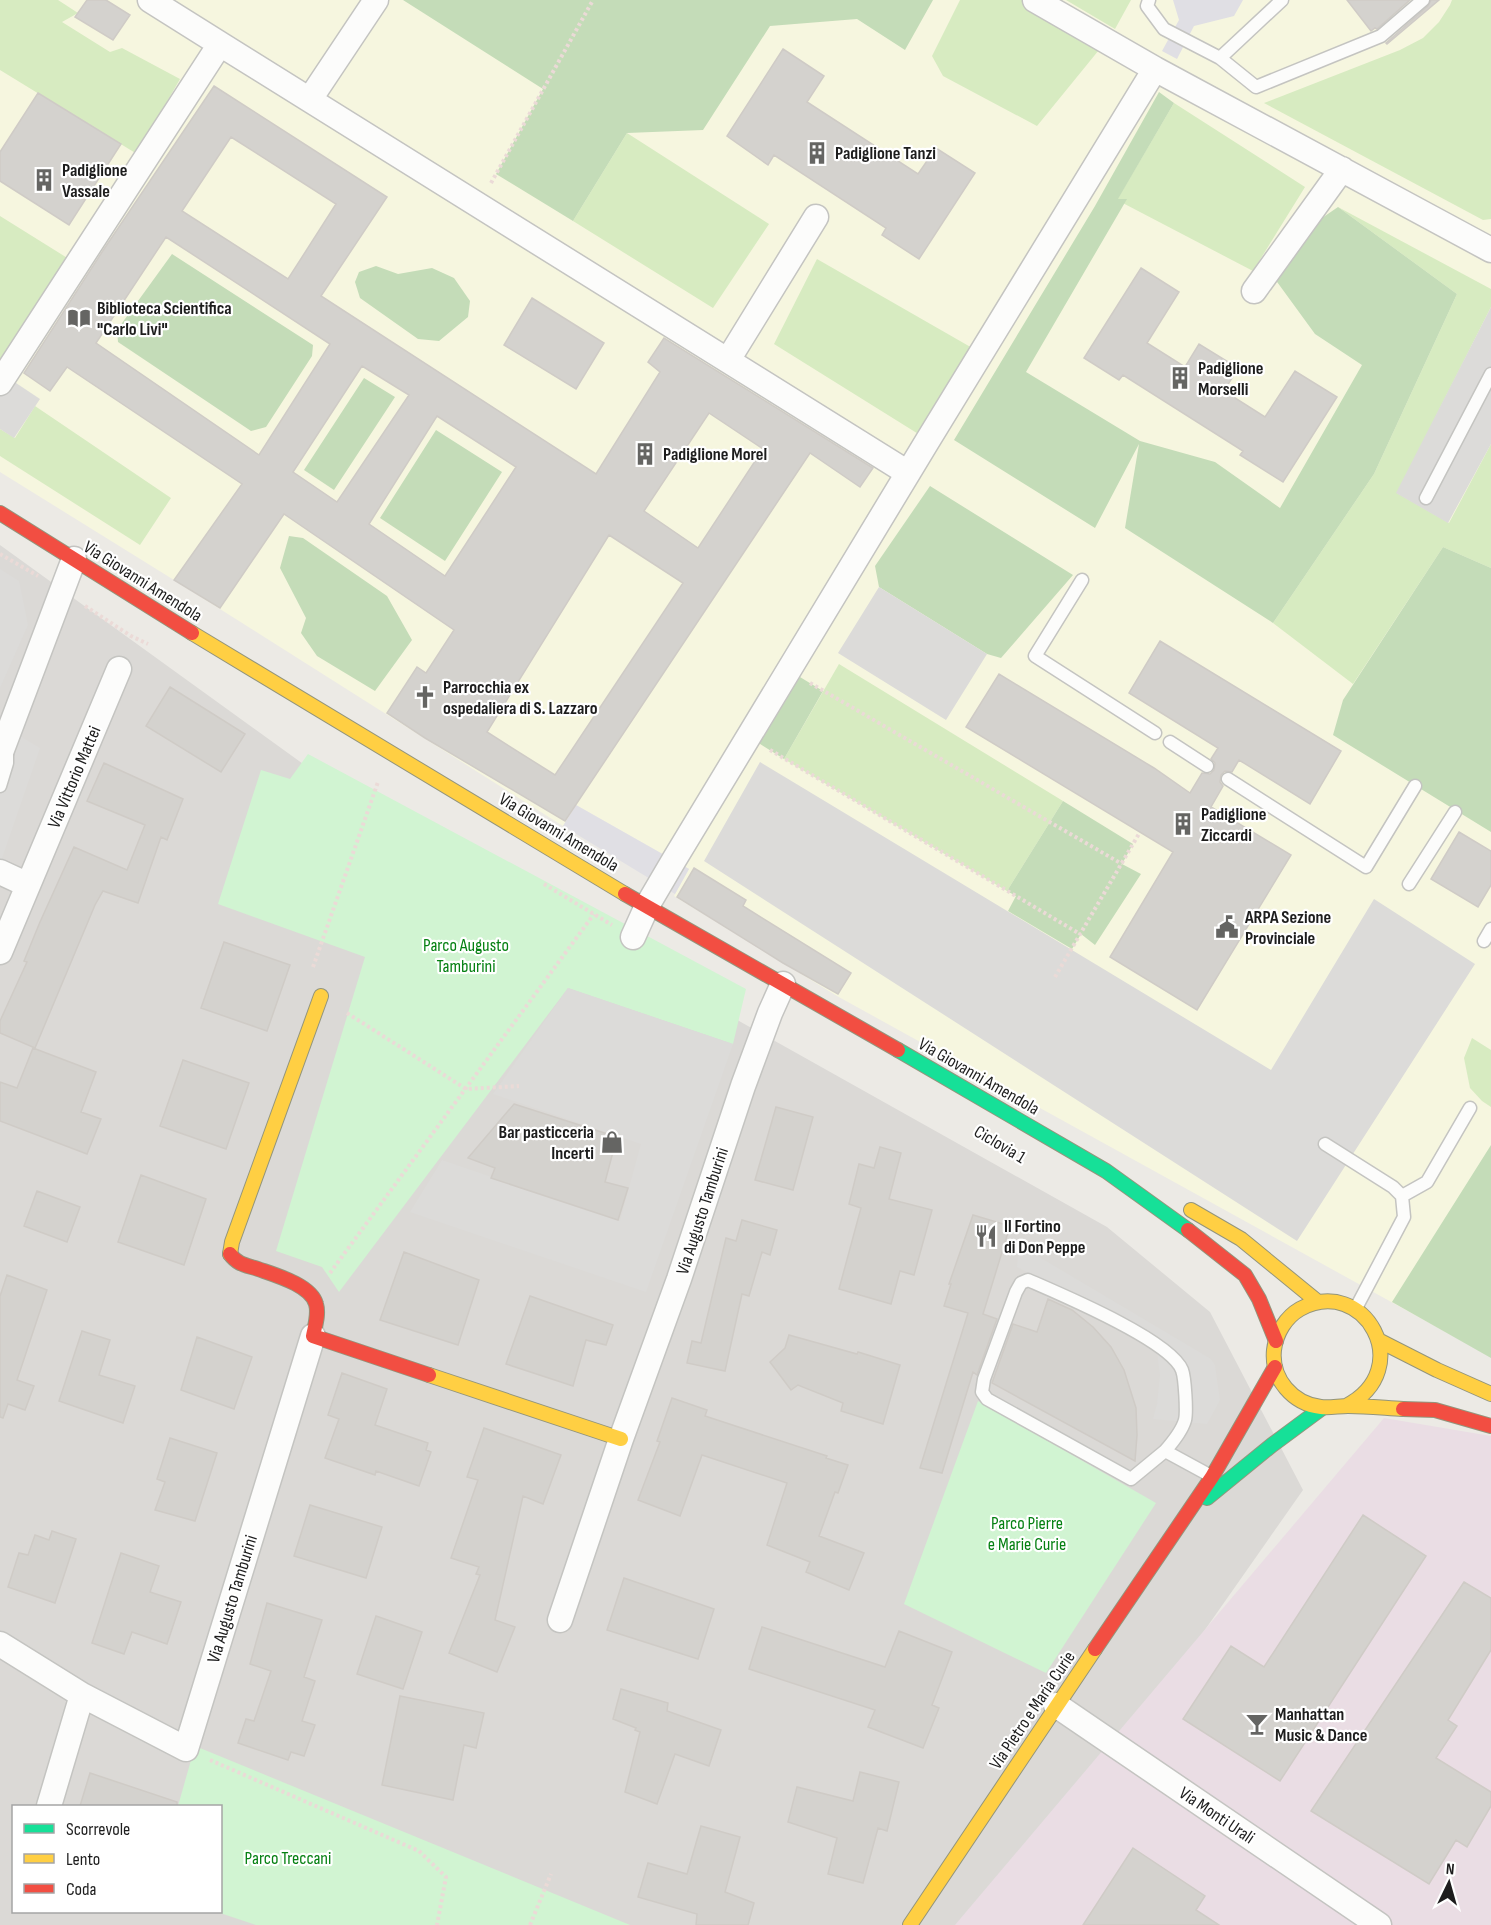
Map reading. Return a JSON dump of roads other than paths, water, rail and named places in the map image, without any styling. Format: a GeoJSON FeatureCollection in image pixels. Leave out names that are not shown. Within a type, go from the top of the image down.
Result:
{"type":"FeatureCollection","features":[{"type":"Feature","properties":{"kind":"main road","name":"Via Giovanni Amendola"},"geometry":{"type":"LineString","coordinates":[[0,513],[242,664],[612,886],[1106,1171],[1215,1250],[1245,1275],[1259,1299],[1275,1341],[1275,1367],[1281,1383],[1306,1405],[1323,1408],[1346,1406],[1435,1410],[1491,1426]]}},
{"type":"Feature","properties":{"kind":"main road","name":"Via Augusto Tamburini"},"geometry":{"type":"LineString","coordinates":[[313,1336],[318,1312],[313,1295],[299,1285],[237,1262],[230,1254],[232,1242],[321,996]]}},
{"type":"Feature","properties":{"kind":"main road","name":"Via Giovanni Amendola"},"geometry":{"type":"LineString","coordinates":[[1106,1171],[1173,1200],[1241,1239],[1318,1302]]}},
{"type":"Feature","properties":{"kind":"main road"},"geometry":{"type":"LineString","coordinates":[[1275,1341],[1281,1327],[1291,1315],[1304,1306],[1331,1301],[1344,1303],[1355,1309],[1370,1323],[1380,1341],[1382,1357],[1379,1372],[1372,1387],[1360,1398],[1346,1406]]}},
{"type":"Feature","properties":{"kind":"main road"},"geometry":{"type":"LineString","coordinates":[[313,1336],[621,1439]]}},
{"type":"Feature","properties":{"kind":"main road"},"geometry":{"type":"LineString","coordinates":[[1380,1341],[1491,1394]]}},
{"type":"Feature","properties":{"kind":"main road","name":"Via Pietro e Maria Curie"},"geometry":{"type":"LineString","coordinates":[[910,1925],[1056,1705],[1212,1477],[1275,1367]]}},
{"type":"Feature","properties":{"kind":"main road","name":"Via Pietro e Maria Curie"},"geometry":{"type":"LineString","coordinates":[[1185,1516],[1272,1445],[1323,1408]]}},
{"type":"Feature","properties":{"kind":"street"},"geometry":{"type":"LineString","coordinates":[[150,0],[908,473]]}},
{"type":"Feature","properties":{"kind":"street"},"geometry":{"type":"LineString","coordinates":[[310,99],[376,0]]}},
{"type":"Feature","properties":{"kind":"street"},"geometry":{"type":"LineString","coordinates":[[1035,0],[1155,69],[1491,250]]}},
{"type":"Feature","properties":{"kind":"street"},"geometry":{"type":"LineString","coordinates":[[0,383],[220,44]]}},
{"type":"Feature","properties":{"kind":"street"},"geometry":{"type":"LineString","coordinates":[[633,937],[647,906],[788,670],[1155,69]]}},
{"type":"Feature","properties":{"kind":"street"},"geometry":{"type":"LineString","coordinates":[[1254,291],[1342,169]]}},
{"type":"Feature","properties":{"kind":"street"},"geometry":{"type":"LineString","coordinates":[[728,360],[816,217]]}},
{"type":"Feature","properties":{"kind":"street"},"geometry":{"type":"LineString","coordinates":[[4,747],[74,558]]}},
{"type":"Feature","properties":{"kind":"street","name":"Via Vittorio Mattei"},"geometry":{"type":"LineString","coordinates":[[0,952],[119,669]]}},
{"type":"Feature","properties":{"kind":"street"},"geometry":{"type":"LineString","coordinates":[[0,872],[28,885]]}},
{"type":"Feature","properties":{"kind":"street","name":"Via Augusto Tamburini"},"geometry":{"type":"LineString","coordinates":[[560,1620],[621,1439],[679,1280],[743,1086],[783,984]]}},
{"type":"Feature","properties":{"kind":"street","name":"Via Augusto Tamburini"},"geometry":{"type":"LineString","coordinates":[[81,1695],[186,1749],[313,1336]]}},
{"type":"Feature","properties":{"kind":"street"},"geometry":{"type":"LineString","coordinates":[[0,1644],[81,1695],[49,1805]]}},
{"type":"Feature","properties":{"kind":"street","name":"Via Monti Urali"},"geometry":{"type":"LineString","coordinates":[[1056,1705],[1379,1925]]}},
{"type":"Feature","properties":{"kind":"lane"},"geometry":{"type":"LineString","coordinates":[[1149,0],[1147,6],[1164,29],[1220,58],[1256,87],[1381,36],[1423,0]]}},
{"type":"Feature","properties":{"kind":"lane"},"geometry":{"type":"LineString","coordinates":[[1220,58],[1282,0]]}},
{"type":"Feature","properties":{"kind":"lane"},"geometry":{"type":"LineString","coordinates":[[1426,498],[1491,374]]}},
{"type":"Feature","properties":{"kind":"lane"},"geometry":{"type":"LineString","coordinates":[[1082,580],[1035,656],[1155,733]]}},
{"type":"Feature","properties":{"kind":"lane"},"geometry":{"type":"LineString","coordinates":[[1170,742],[1207,766]]}},
{"type":"Feature","properties":{"kind":"lane"},"geometry":{"type":"LineString","coordinates":[[0,786],[7,763],[4,747]]}},
{"type":"Feature","properties":{"kind":"lane"},"geometry":{"type":"LineString","coordinates":[[1228,779],[1366,867],[1415,786]]}},
{"type":"Feature","properties":{"kind":"lane"},"geometry":{"type":"LineString","coordinates":[[1409,884],[1455,812]]}},
{"type":"Feature","properties":{"kind":"lane"},"geometry":{"type":"LineString","coordinates":[[1484,941],[1491,929]]}},
{"type":"Feature","properties":{"kind":"lane"},"geometry":{"type":"LineString","coordinates":[[1402,1196],[1427,1182],[1470,1108]]}},
{"type":"Feature","properties":{"kind":"lane"},"geometry":{"type":"LineString","coordinates":[[1325,1144],[1394,1187],[1402,1196],[1404,1217],[1355,1309]]}},
{"type":"Feature","properties":{"kind":"lane"},"geometry":{"type":"LineString","coordinates":[[1028,1280],[1107,1316],[1164,1348],[1182,1369],[1185,1386],[1185,1421],[1165,1451],[1131,1479],[987,1399],[982,1392],[984,1379],[1016,1292],[1022,1283],[1028,1280]]}},
{"type":"Feature","properties":{"kind":"lane"},"geometry":{"type":"LineString","coordinates":[[1165,1451],[1212,1477]]}},
{"type":"Feature","properties":{"kind":"place","name":"Padiglione Tanzi"},"geometry":{"type":"Point","coordinates":[817,153]}},
{"type":"Feature","properties":{"kind":"place","name":"Padiglione Vassale"},"geometry":{"type":"Point","coordinates":[44,180]}},
{"type":"Feature","properties":{"kind":"place","name":"Biblioteca Scientifica \"Carlo Livi\""},"geometry":{"type":"Point","coordinates":[79,318]}},
{"type":"Feature","properties":{"kind":"place","name":"Padiglione Morselli"},"geometry":{"type":"Point","coordinates":[1180,378]}},
{"type":"Feature","properties":{"kind":"place","name":"Padiglione Morel"},"geometry":{"type":"Point","coordinates":[645,454]}},
{"type":"Feature","properties":{"kind":"place","name":"Parrocchia ex ospedaliera di S. Lazzaro"},"geometry":{"type":"Point","coordinates":[425,697]}},
{"type":"Feature","properties":{"kind":"place","name":"Padiglione Ziccardi"},"geometry":{"type":"Point","coordinates":[1183,824]}},
{"type":"Feature","properties":{"kind":"place","name":"ARPA Sezione Provinciale"},"geometry":{"type":"Point","coordinates":[1227,927]}},
{"type":"Feature","properties":{"kind":"place","name":"Bar pasticceria Incerti"},"geometry":{"type":"Point","coordinates":[612,1142]}},
{"type":"Feature","properties":{"kind":"place","name":"Il Fortino di Don Peppe"},"geometry":{"type":"Point","coordinates":[986,1236]}},
{"type":"Feature","properties":{"kind":"place","name":"Manhattan Music & Dance"},"geometry":{"type":"Point","coordinates":[1257,1724]}},
{"type":"Feature","properties":{"kind":"park label","name":"Parco Augusto Tamburini"},"geometry":{"type":"Point","coordinates":[466,955]}},
{"type":"Feature","properties":{"kind":"park label","name":"Parco Pierre e Marie Curie"},"geometry":{"type":"Point","coordinates":[1027,1534]}},
{"type":"Feature","properties":{"kind":"park label","name":"Parco Treccani"},"geometry":{"type":"Point","coordinates":[288,1858]}}]}
